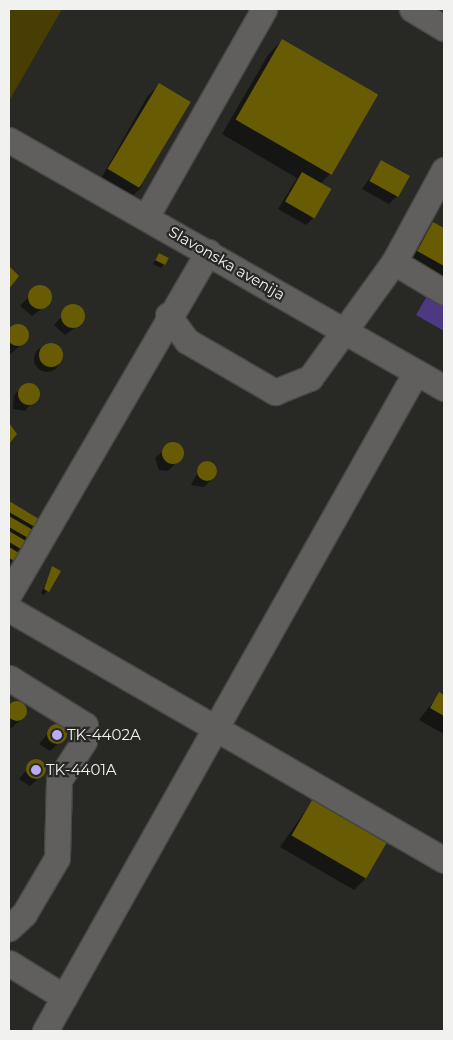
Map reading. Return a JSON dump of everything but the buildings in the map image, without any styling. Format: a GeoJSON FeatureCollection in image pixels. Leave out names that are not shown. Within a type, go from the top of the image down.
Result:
{"type":"FeatureCollection","features":[{"type":"Feature","properties":{"kind":"street"},"geometry":{"type":"LineString","coordinates":[[146,217],[264,9]]}},
{"type":"Feature","properties":{"kind":"street"},"geometry":{"type":"LineString","coordinates":[[412,9],[444,28]]}},
{"type":"Feature","properties":{"kind":"street","name":"Slavonska avenija"},"geometry":{"type":"LineString","coordinates":[[9,140],[444,388]]}},
{"type":"Feature","properties":{"kind":"street"},"geometry":{"type":"LineString","coordinates":[[168,316],[187,341],[275,392],[310,378],[347,332],[438,197],[444,170]]}},
{"type":"Feature","properties":{"kind":"street"},"geometry":{"type":"LineString","coordinates":[[9,594],[168,316],[208,252]]}},
{"type":"Feature","properties":{"kind":"street"},"geometry":{"type":"LineString","coordinates":[[394,262],[444,292]]}},
{"type":"Feature","properties":{"kind":"street"},"geometry":{"type":"LineString","coordinates":[[45,1031],[416,372]]}},
{"type":"Feature","properties":{"kind":"street"},"geometry":{"type":"LineString","coordinates":[[9,609],[444,860]]}},
{"type":"Feature","properties":{"kind":"street"},"geometry":{"type":"LineString","coordinates":[[9,678],[85,725],[84,741],[59,780],[57,858],[24,914],[9,928]]}},
{"type":"Feature","properties":{"kind":"street"},"geometry":{"type":"LineString","coordinates":[[9,964],[64,998]]}},
{"type":"Feature","properties":{"kind":"shaded area"},"geometry":{"type":"Polygon","coordinates":[[[9,9],[62,9],[9,101],[9,9]]]}},
{"type":"Feature","properties":{"kind":"shaded area"},"geometry":{"type":"Polygon","coordinates":[[[427,296],[444,306],[444,331],[416,315],[427,296]]]}},
{"type":"Feature","properties":{"kind":"place","name":"TK-4402A"},"geometry":{"type":"Point","coordinates":[57,735]}},
{"type":"Feature","properties":{"kind":"place","name":"TK-4401A"},"geometry":{"type":"Point","coordinates":[36,770]}}]}
